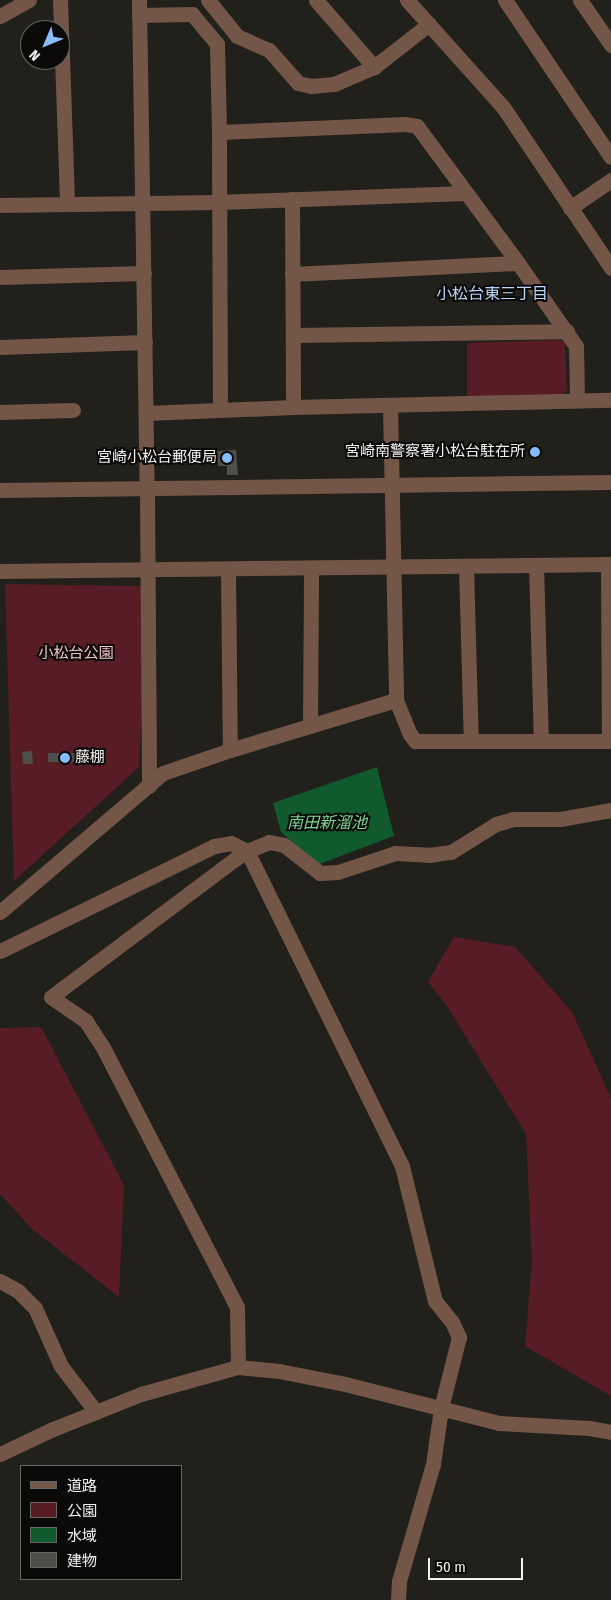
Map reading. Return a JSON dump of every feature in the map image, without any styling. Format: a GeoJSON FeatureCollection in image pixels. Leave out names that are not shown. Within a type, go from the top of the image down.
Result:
{"type":"FeatureCollection","features":[{"type":"Feature","properties":{"kind":"street"},"geometry":{"type":"LineString","coordinates":[[0,16],[29,0]]}},
{"type":"Feature","properties":{"kind":"street"},"geometry":{"type":"LineString","coordinates":[[60,0],[67,203]]}},
{"type":"Feature","properties":{"kind":"street"},"geometry":{"type":"LineString","coordinates":[[139,0],[148,489],[149,786]]}},
{"type":"Feature","properties":{"kind":"street"},"geometry":{"type":"LineString","coordinates":[[208,0],[237,36],[269,50],[298,83],[311,86],[334,84],[374,67],[429,24]]}},
{"type":"Feature","properties":{"kind":"street"},"geometry":{"type":"LineString","coordinates":[[316,0],[374,67]]}},
{"type":"Feature","properties":{"kind":"street"},"geometry":{"type":"LineString","coordinates":[[407,0],[503,107],[611,268]]}},
{"type":"Feature","properties":{"kind":"street"},"geometry":{"type":"LineString","coordinates":[[505,0],[611,158]]}},
{"type":"Feature","properties":{"kind":"street"},"geometry":{"type":"LineString","coordinates":[[580,0],[611,45]]}},
{"type":"Feature","properties":{"kind":"street"},"geometry":{"type":"LineString","coordinates":[[139,15],[192,14],[216,44],[219,132],[220,409]]}},
{"type":"Feature","properties":{"kind":"street"},"geometry":{"type":"LineString","coordinates":[[219,132],[406,124],[417,126],[518,263],[576,346],[577,400]]}},
{"type":"Feature","properties":{"kind":"street"},"geometry":{"type":"LineString","coordinates":[[570,208],[611,180]]}},
{"type":"Feature","properties":{"kind":"street"},"geometry":{"type":"LineString","coordinates":[[0,205],[218,202],[465,193]]}},
{"type":"Feature","properties":{"kind":"street"},"geometry":{"type":"LineString","coordinates":[[292,199],[294,407]]}},
{"type":"Feature","properties":{"kind":"street"},"geometry":{"type":"LineString","coordinates":[[292,274],[518,263]]}},
{"type":"Feature","properties":{"kind":"street"},"geometry":{"type":"LineString","coordinates":[[0,278],[144,273]]}},
{"type":"Feature","properties":{"kind":"street"},"geometry":{"type":"LineString","coordinates":[[293,335],[567,331]]}},
{"type":"Feature","properties":{"kind":"street"},"geometry":{"type":"LineString","coordinates":[[0,348],[145,342]]}},
{"type":"Feature","properties":{"kind":"street"},"geometry":{"type":"LineString","coordinates":[[146,413],[390,404],[611,400]]}},
{"type":"Feature","properties":{"kind":"street"},"geometry":{"type":"LineString","coordinates":[[0,571],[228,570],[394,568],[466,567],[610,564],[610,741],[416,742],[410,734],[396,700],[394,568],[390,404]]}},
{"type":"Feature","properties":{"kind":"street"},"geometry":{"type":"LineString","coordinates":[[0,412],[73,410]]}},
{"type":"Feature","properties":{"kind":"street"},"geometry":{"type":"LineString","coordinates":[[0,490],[148,489],[392,483],[611,482]]}},
{"type":"Feature","properties":{"kind":"street"},"geometry":{"type":"LineString","coordinates":[[536,565],[541,741]]}},
{"type":"Feature","properties":{"kind":"street"},"geometry":{"type":"LineString","coordinates":[[466,567],[471,742]]}},
{"type":"Feature","properties":{"kind":"street"},"geometry":{"type":"LineString","coordinates":[[310,726],[311,569]]}},
{"type":"Feature","properties":{"kind":"street"},"geometry":{"type":"LineString","coordinates":[[228,570],[230,750]]}},
{"type":"Feature","properties":{"kind":"street"},"geometry":{"type":"LineString","coordinates":[[0,912],[163,773],[230,750],[396,700]]}},
{"type":"Feature","properties":{"kind":"street"},"geometry":{"type":"LineString","coordinates":[[238,1367],[237,1307],[102,1046],[86,1021],[52,997],[247,851],[269,842],[284,845],[320,874],[338,872],[395,853],[429,855],[451,852],[496,824],[513,819],[560,819],[611,810]]}},
{"type":"Feature","properties":{"kind":"street"},"geometry":{"type":"LineString","coordinates":[[0,952],[214,846],[231,843],[247,851],[402,1166],[435,1301],[452,1322],[458,1337],[441,1408],[433,1464],[399,1581],[398,1600]]}},
{"type":"Feature","properties":{"kind":"street"},"geometry":{"type":"LineString","coordinates":[[0,1281],[18,1291],[35,1308],[61,1366],[96,1412]]}},
{"type":"Feature","properties":{"kind":"street"},"geometry":{"type":"LineString","coordinates":[[0,1454],[141,1394],[238,1367],[279,1371],[345,1384],[498,1422],[590,1428],[611,1432]]}},
{"type":"Feature","properties":{"kind":"green space"},"geometry":{"type":"Polygon","coordinates":[[[559,340],[565,343],[567,390],[561,395],[467,398],[467,343],[559,340]]]}},
{"type":"Feature","properties":{"kind":"green space","name":"小松台公園"},"geometry":{"type":"Polygon","coordinates":[[[5,584],[147,586],[139,767],[14,881],[5,584]]]}},
{"type":"Feature","properties":{"kind":"green space"},"geometry":{"type":"Polygon","coordinates":[[[454,937],[515,947],[572,1012],[611,1098],[611,1396],[525,1346],[532,1261],[526,1134],[447,1006],[428,982],[454,937]]]}},
{"type":"Feature","properties":{"kind":"green space"},"geometry":{"type":"Polygon","coordinates":[[[41,1027],[124,1185],[119,1297],[32,1229],[0,1194],[0,1028],[41,1027]]]}},
{"type":"Feature","properties":{"kind":"water","name":"南田新溜池"},"geometry":{"type":"Polygon","coordinates":[[[377,767],[394,836],[317,865],[281,832],[273,803],[377,767]]]}},
{"type":"Feature","properties":{"kind":"building","name":"宮崎小松台郵便局"},"geometry":{"type":"Polygon","coordinates":[[[236,450],[238,475],[227,475],[227,466],[218,466],[217,451],[236,450]]]}},
{"type":"Feature","properties":{"kind":"building"},"geometry":{"type":"Polygon","coordinates":[[[32,751],[33,764],[23,764],[22,752],[32,751]]]}},
{"type":"Feature","properties":{"kind":"building","name":"藤棚"},"geometry":{"type":"Polygon","coordinates":[[[48,753],[83,753],[83,763],[48,762],[48,753]]]}},
{"type":"Feature","properties":{"kind":"place","name":"宮崎南警察署小松台駐在所"},"geometry":{"type":"Point","coordinates":[535,452]}},
{"type":"Feature","properties":{"kind":"place","name":"宮崎小松台郵便局"},"geometry":{"type":"Point","coordinates":[227,458]}},
{"type":"Feature","properties":{"kind":"place","name":"藤棚"},"geometry":{"type":"Point","coordinates":[65,758]}},
{"type":"Feature","properties":{"kind":"district","name":"小松台東三丁目"},"geometry":{"type":"Point","coordinates":[492,294]}}]}
